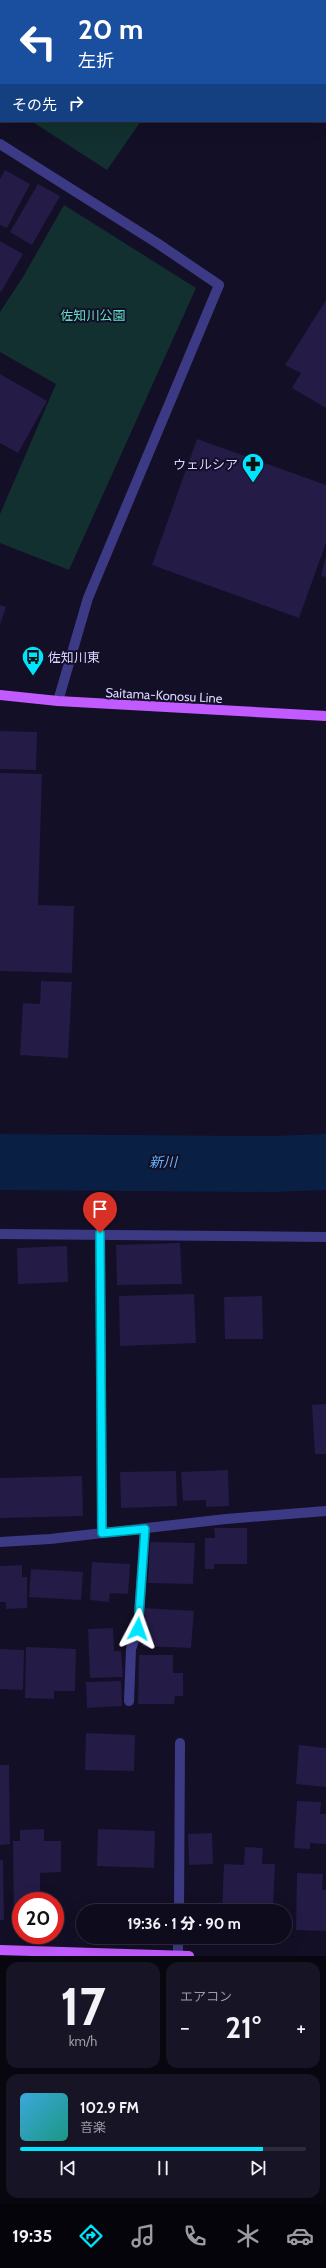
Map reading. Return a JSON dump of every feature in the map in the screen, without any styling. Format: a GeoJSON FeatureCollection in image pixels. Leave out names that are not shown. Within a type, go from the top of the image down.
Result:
{"type":"FeatureCollection","features":[{"type":"Feature","properties":{"kind":"main road","name":"Saitama-Konosu Line"},"geometry":{"type":"LineString","coordinates":[[0,695],[58,701],[326,716]]}},
{"type":"Feature","properties":{"kind":"main road"},"geometry":{"type":"LineString","coordinates":[[0,1950],[189,1956]]}},
{"type":"Feature","properties":{"kind":"street"},"geometry":{"type":"LineString","coordinates":[[0,144],[157,243],[219,285],[88,598],[58,701]]}},
{"type":"Feature","properties":{"kind":"street"},"geometry":{"type":"LineString","coordinates":[[100,1233],[102,1533]]}},
{"type":"Feature","properties":{"kind":"street"},"geometry":{"type":"LineString","coordinates":[[0,1234],[100,1233],[326,1237]]}},
{"type":"Feature","properties":{"kind":"street"},"geometry":{"type":"LineString","coordinates":[[0,1542],[50,1539],[226,1519],[326,1511]]}},
{"type":"Feature","properties":{"kind":"street"},"geometry":{"type":"LineString","coordinates":[[129,1701],[131,1649],[138,1629],[145,1529]]}},
{"type":"Feature","properties":{"kind":"street"},"geometry":{"type":"LineString","coordinates":[[178,1904],[180,1743]]}},
{"type":"Feature","properties":{"kind":"street"},"geometry":{"type":"LineString","coordinates":[[178,1944],[178,1956]]}},
{"type":"Feature","properties":{"kind":"green space"},"geometry":{"type":"Polygon","coordinates":[[[33,122],[140,122],[107,170],[33,122]]]}},
{"type":"Feature","properties":{"kind":"green space","name":"佐知川公園"},"geometry":{"type":"Polygon","coordinates":[[[64,205],[196,288],[69,570],[0,543],[0,514],[56,384],[0,352],[0,312],[23,277],[64,205]]]}},
{"type":"Feature","properties":{"kind":"building"},"geometry":{"type":"Polygon","coordinates":[[[5,170],[30,184],[7,228],[0,225],[0,179],[5,170]]]}},
{"type":"Feature","properties":{"kind":"building"},"geometry":{"type":"Polygon","coordinates":[[[38,184],[60,196],[32,245],[10,232],[38,184]]]}},
{"type":"Feature","properties":{"kind":"building"},"geometry":{"type":"Polygon","coordinates":[[[0,241],[23,254],[1,292],[0,291],[0,241]]]}},
{"type":"Feature","properties":{"kind":"building"},"geometry":{"type":"Polygon","coordinates":[[[326,300],[326,408],[292,388],[301,373],[285,365],[326,300]]]}},
{"type":"Feature","properties":{"kind":"building"},"geometry":{"type":"Polygon","coordinates":[[[0,374],[47,401],[18,453],[0,443],[0,374]]]}},
{"type":"Feature","properties":{"kind":"building"},"geometry":{"type":"Polygon","coordinates":[[[197,439],[326,485],[326,543],[299,618],[152,565],[197,439]]]}},
{"type":"Feature","properties":{"kind":"building"},"geometry":{"type":"Polygon","coordinates":[[[326,559],[326,577],[321,576],[326,559]]]}},
{"type":"Feature","properties":{"kind":"building"},"geometry":{"type":"Polygon","coordinates":[[[0,605],[6,607],[0,625],[0,605]]]}},
{"type":"Feature","properties":{"kind":"building"},"geometry":{"type":"Polygon","coordinates":[[[0,731],[37,732],[36,770],[0,769],[0,731]]]}},
{"type":"Feature","properties":{"kind":"building"},"geometry":{"type":"Polygon","coordinates":[[[0,773],[42,774],[38,905],[74,906],[72,973],[0,971],[0,773]]]}},
{"type":"Feature","properties":{"kind":"building"},"geometry":{"type":"Polygon","coordinates":[[[41,981],[72,982],[68,1058],[20,1055],[23,1003],[40,1004],[41,981]]]}},
{"type":"Feature","properties":{"kind":"building"},"geometry":{"type":"Polygon","coordinates":[[[180,1243],[182,1284],[117,1285],[116,1245],[180,1243]]]}},
{"type":"Feature","properties":{"kind":"building"},"geometry":{"type":"Polygon","coordinates":[[[67,1246],[68,1282],[18,1284],[17,1248],[67,1246]]]}},
{"type":"Feature","properties":{"kind":"building"},"geometry":{"type":"Polygon","coordinates":[[[194,1294],[196,1343],[120,1346],[119,1296],[194,1294]]]}},
{"type":"Feature","properties":{"kind":"building"},"geometry":{"type":"Polygon","coordinates":[[[262,1296],[263,1339],[225,1339],[224,1297],[262,1296]]]}},
{"type":"Feature","properties":{"kind":"building"},"geometry":{"type":"Polygon","coordinates":[[[326,1404],[326,1454],[315,1454],[312,1405],[326,1404]]]}},
{"type":"Feature","properties":{"kind":"building"},"geometry":{"type":"Polygon","coordinates":[[[228,1470],[229,1506],[206,1507],[206,1500],[183,1501],[181,1472],[228,1470]]]}},
{"type":"Feature","properties":{"kind":"building"},"geometry":{"type":"Polygon","coordinates":[[[176,1471],[177,1506],[121,1508],[120,1472],[176,1471]]]}},
{"type":"Feature","properties":{"kind":"building"},"geometry":{"type":"Polygon","coordinates":[[[82,1476],[83,1516],[0,1518],[0,1478],[82,1476]]]}},
{"type":"Feature","properties":{"kind":"building"},"geometry":{"type":"Polygon","coordinates":[[[214,1528],[247,1528],[247,1564],[214,1564],[214,1569],[205,1569],[205,1538],[215,1538],[214,1528]]]}},
{"type":"Feature","properties":{"kind":"building"},"geometry":{"type":"Polygon","coordinates":[[[150,1542],[195,1543],[193,1584],[148,1583],[150,1542]]]}},
{"type":"Feature","properties":{"kind":"building"},"geometry":{"type":"Polygon","coordinates":[[[92,1562],[130,1564],[128,1594],[110,1593],[109,1602],[90,1600],[92,1562]]]}},
{"type":"Feature","properties":{"kind":"building"},"geometry":{"type":"Polygon","coordinates":[[[22,1565],[22,1577],[27,1577],[27,1608],[6,1609],[6,1602],[0,1602],[0,1566],[22,1565]]]}},
{"type":"Feature","properties":{"kind":"building"},"geometry":{"type":"Polygon","coordinates":[[[31,1569],[83,1572],[81,1600],[29,1597],[31,1569]]]}},
{"type":"Feature","properties":{"kind":"building"},"geometry":{"type":"Polygon","coordinates":[[[144,1608],[194,1611],[191,1648],[143,1646],[144,1608]]]}},
{"type":"Feature","properties":{"kind":"building"},"geometry":{"type":"Polygon","coordinates":[[[113,1628],[114,1651],[121,1651],[123,1677],[90,1678],[88,1629],[113,1628]]]}},
{"type":"Feature","properties":{"kind":"building"},"geometry":{"type":"Polygon","coordinates":[[[26,1647],[76,1649],[75,1691],[54,1691],[54,1699],[25,1698],[26,1647]]]}},
{"type":"Feature","properties":{"kind":"building"},"geometry":{"type":"Polygon","coordinates":[[[0,1649],[24,1650],[23,1690],[0,1689],[0,1649]]]}},
{"type":"Feature","properties":{"kind":"building"},"geometry":{"type":"Polygon","coordinates":[[[139,1655],[173,1655],[173,1673],[183,1673],[183,1696],[175,1696],[174,1704],[138,1704],[139,1655]]]}},
{"type":"Feature","properties":{"kind":"building"},"geometry":{"type":"Polygon","coordinates":[[[121,1681],[122,1706],[87,1708],[86,1682],[121,1681]]]}},
{"type":"Feature","properties":{"kind":"building"},"geometry":{"type":"Polygon","coordinates":[[[86,1733],[135,1735],[134,1771],[85,1770],[86,1733]]]}},
{"type":"Feature","properties":{"kind":"building"},"geometry":{"type":"Polygon","coordinates":[[[299,1745],[326,1748],[326,1787],[296,1784],[299,1745]]]}},
{"type":"Feature","properties":{"kind":"building"},"geometry":{"type":"Polygon","coordinates":[[[0,1765],[9,1765],[10,1844],[0,1845],[0,1765]]]}},
{"type":"Feature","properties":{"kind":"building"},"geometry":{"type":"Polygon","coordinates":[[[297,1801],[321,1802],[320,1814],[326,1814],[326,1844],[310,1843],[310,1849],[294,1848],[297,1801]]]}},
{"type":"Feature","properties":{"kind":"building"},"geometry":{"type":"Polygon","coordinates":[[[44,1829],[44,1841],[61,1841],[61,1872],[40,1873],[40,1892],[14,1892],[13,1841],[20,1841],[20,1830],[44,1829]]]}},
{"type":"Feature","properties":{"kind":"building"},"geometry":{"type":"Polygon","coordinates":[[[98,1829],[155,1831],[154,1868],[97,1866],[98,1829]]]}},
{"type":"Feature","properties":{"kind":"building"},"geometry":{"type":"Polygon","coordinates":[[[212,1833],[213,1864],[189,1865],[188,1834],[212,1833]]]}},
{"type":"Feature","properties":{"kind":"building"},"geometry":{"type":"Polygon","coordinates":[[[245,1847],[263,1848],[262,1864],[275,1864],[273,1904],[222,1904],[224,1864],[244,1865],[245,1847]]]}},
{"type":"Feature","properties":{"kind":"building"},"geometry":{"type":"Polygon","coordinates":[[[0,1860],[3,1860],[4,1920],[0,1920],[0,1860]]]}},
{"type":"Feature","properties":{"kind":"building"},"geometry":{"type":"Polygon","coordinates":[[[297,1873],[323,1874],[322,1890],[326,1890],[326,1931],[296,1930],[297,1873]]]}},
{"type":"Feature","properties":{"kind":"waterway","name":"新川"},"geometry":{"type":"LineString","coordinates":[[0,1162],[272,1164],[326,1162]]}},
{"type":"Feature","properties":{"kind":"place","name":"ウェルシア"},"geometry":{"type":"Point","coordinates":[253,484]}},
{"type":"Feature","properties":{"kind":"place","name":"佐知川東"},"geometry":{"type":"Point","coordinates":[33,676]}},
{"type":"Feature","properties":{"kind":"route"},"geometry":{"type":"LineString","coordinates":[[100,1233],[102,1533],[145,1529],[138,1629]]}}]}
